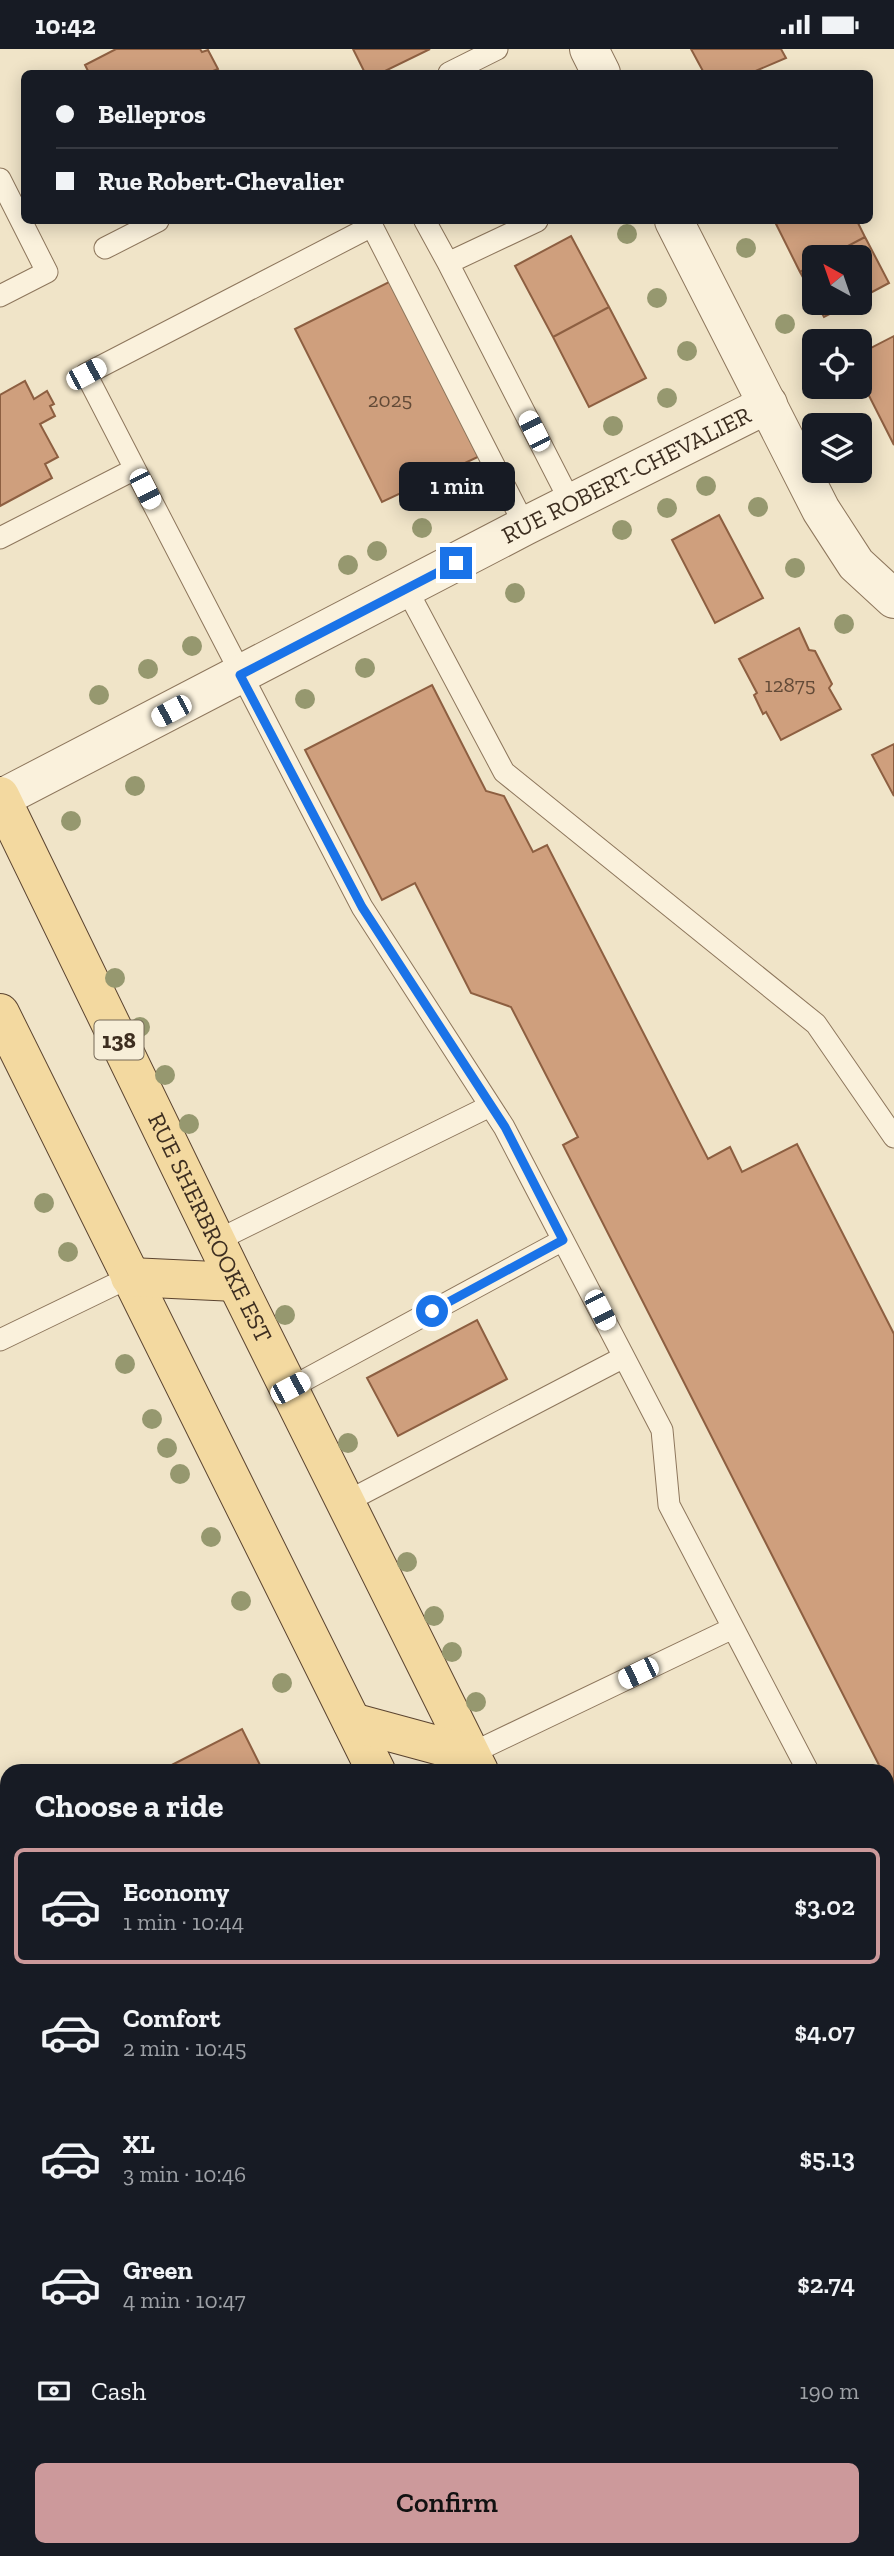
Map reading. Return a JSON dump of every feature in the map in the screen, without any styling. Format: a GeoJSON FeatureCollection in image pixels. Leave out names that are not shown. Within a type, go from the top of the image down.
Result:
{"type":"FeatureCollection","features":[{"type":"Feature","properties":{"kind":"main road","name":"RUE SHERBROOKE EST"},"geometry":{"type":"LineString","coordinates":[[0,798],[474,1762]]}},
{"type":"Feature","properties":{"kind":"main road"},"geometry":{"type":"LineString","coordinates":[[0,1013],[372,1764]]}},
{"type":"Feature","properties":{"kind":"main road"},"geometry":{"type":"LineString","coordinates":[[130,1277],[236,1282]]}},
{"type":"Feature","properties":{"kind":"main road"},"geometry":{"type":"LineString","coordinates":[[352,1723],[474,1762]]}},
{"type":"Feature","properties":{"kind":"street"},"geometry":{"type":"LineString","coordinates":[[589,49],[600,70]]}},
{"type":"Feature","properties":{"kind":"street"},"geometry":{"type":"LineString","coordinates":[[676,224],[821,510],[856,564],[894,599]]}},
{"type":"Feature","properties":{"kind":"street","name":"RUE ROBERT-CHEVALIER"},"geometry":{"type":"LineString","coordinates":[[0,798],[525,526],[768,404]]}},
{"type":"Feature","properties":{"kind":"lane"},"geometry":{"type":"LineString","coordinates":[[455,70],[497,49]]}},
{"type":"Feature","properties":{"kind":"lane"},"geometry":{"type":"LineString","coordinates":[[0,179],[21,221]]}},
{"type":"Feature","properties":{"kind":"lane"},"geometry":{"type":"LineString","coordinates":[[0,296],[47,272],[23,224]]}},
{"type":"Feature","properties":{"kind":"lane"},"geometry":{"type":"LineString","coordinates":[[105,247],[152,224]]}},
{"type":"Feature","properties":{"kind":"lane"},"geometry":{"type":"LineString","coordinates":[[427,224],[571,503]]}},
{"type":"Feature","properties":{"kind":"lane"},"geometry":{"type":"LineString","coordinates":[[448,264],[531,224]]}},
{"type":"Feature","properties":{"kind":"lane"},"geometry":{"type":"LineString","coordinates":[[525,526],[372,226],[86,374],[362,907],[505,1127],[662,1430],[669,1505],[804,1764]]}},
{"type":"Feature","properties":{"kind":"lane"},"geometry":{"type":"LineString","coordinates":[[0,538],[135,469]]}},
{"type":"Feature","properties":{"kind":"lane"},"geometry":{"type":"LineString","coordinates":[[407,588],[504,772],[816,1024],[894,1137]]}},
{"type":"Feature","properties":{"kind":"lane"},"geometry":{"type":"LineString","coordinates":[[216,1241],[490,1106]]}},
{"type":"Feature","properties":{"kind":"lane"},"geometry":{"type":"LineString","coordinates":[[290,1388],[563,1240]]}},
{"type":"Feature","properties":{"kind":"lane"},"geometry":{"type":"LineString","coordinates":[[0,1340],[130,1277]]}},
{"type":"Feature","properties":{"kind":"lane"},"geometry":{"type":"LineString","coordinates":[[346,1502],[624,1357]]}},
{"type":"Feature","properties":{"kind":"lane"},"geometry":{"type":"LineString","coordinates":[[474,1762],[733,1628]]}},
{"type":"Feature","properties":{"kind":"building"},"geometry":{"type":"Polygon","coordinates":[[[116,49],[200,49],[202,52],[208,50],[218,69],[88,70],[85,65],[116,49]]]}},
{"type":"Feature","properties":{"kind":"building"},"geometry":{"type":"Polygon","coordinates":[[[353,49],[430,49],[387,70],[364,70],[353,49]]]}},
{"type":"Feature","properties":{"kind":"building"},"geometry":{"type":"Polygon","coordinates":[[[691,49],[781,49],[786,58],[758,70],[702,70],[691,49]]]}},
{"type":"Feature","properties":{"kind":"building"},"geometry":{"type":"Polygon","coordinates":[[[776,224],[858,224],[865,237],[850,245],[802,245],[800,272],[776,224]]]}},
{"type":"Feature","properties":{"kind":"building"},"geometry":{"type":"Polygon","coordinates":[[[571,236],[609,307],[553,337],[515,266],[571,236]]]}},
{"type":"Feature","properties":{"kind":"building"},"geometry":{"type":"Polygon","coordinates":[[[865,237],[869,245],[850,245],[865,237]]]}},
{"type":"Feature","properties":{"kind":"building"},"geometry":{"type":"Polygon","coordinates":[[[872,250],[889,283],[872,292],[872,250]]]}},
{"type":"Feature","properties":{"kind":"building"},"geometry":{"type":"Polygon","coordinates":[[[393,280],[482,455],[382,502],[295,329],[393,280]]]}},
{"type":"Feature","properties":{"kind":"building"},"geometry":{"type":"Polygon","coordinates":[[[609,307],[646,378],[589,407],[553,337],[609,307]]]}},
{"type":"Feature","properties":{"kind":"building"},"geometry":{"type":"Polygon","coordinates":[[[894,336],[894,445],[871,399],[872,347],[894,336]]]}},
{"type":"Feature","properties":{"kind":"building"},"geometry":{"type":"Polygon","coordinates":[[[25,381],[34,399],[47,391],[54,404],[50,406],[55,416],[40,424],[58,457],[45,464],[52,478],[0,506],[0,395],[25,381]]]}},
{"type":"Feature","properties":{"kind":"building"},"geometry":{"type":"Polygon","coordinates":[[[719,515],[763,598],[715,623],[672,540],[719,515]]]}},
{"type":"Feature","properties":{"kind":"building"},"geometry":{"type":"Polygon","coordinates":[[[799,628],[809,650],[815,651],[832,684],[829,688],[841,709],[781,740],[766,712],[763,714],[754,695],[757,693],[739,659],[799,628]]]}},
{"type":"Feature","properties":{"kind":"building"},"geometry":{"type":"Polygon","coordinates":[[[432,685],[486,791],[504,796],[533,852],[547,845],[708,1159],[730,1147],[742,1172],[797,1144],[894,1334],[894,1764],[878,1764],[563,1145],[578,1137],[511,1007],[471,993],[415,883],[382,900],[305,750],[432,685]]]}},
{"type":"Feature","properties":{"kind":"building"},"geometry":{"type":"Polygon","coordinates":[[[894,744],[894,796],[872,755],[894,744]]]}},
{"type":"Feature","properties":{"kind":"building"},"geometry":{"type":"Polygon","coordinates":[[[477,1320],[507,1379],[398,1436],[367,1378],[477,1320]]]}},
{"type":"Feature","properties":{"kind":"building"},"geometry":{"type":"Polygon","coordinates":[[[242,1729],[260,1764],[174,1764],[242,1729]]]}},
{"type":"Feature","properties":{"kind":"route"},"geometry":{"type":"LineString","coordinates":[[432,1311],[563,1240],[505,1127],[362,907],[240,675],[456,563]]}}]}
